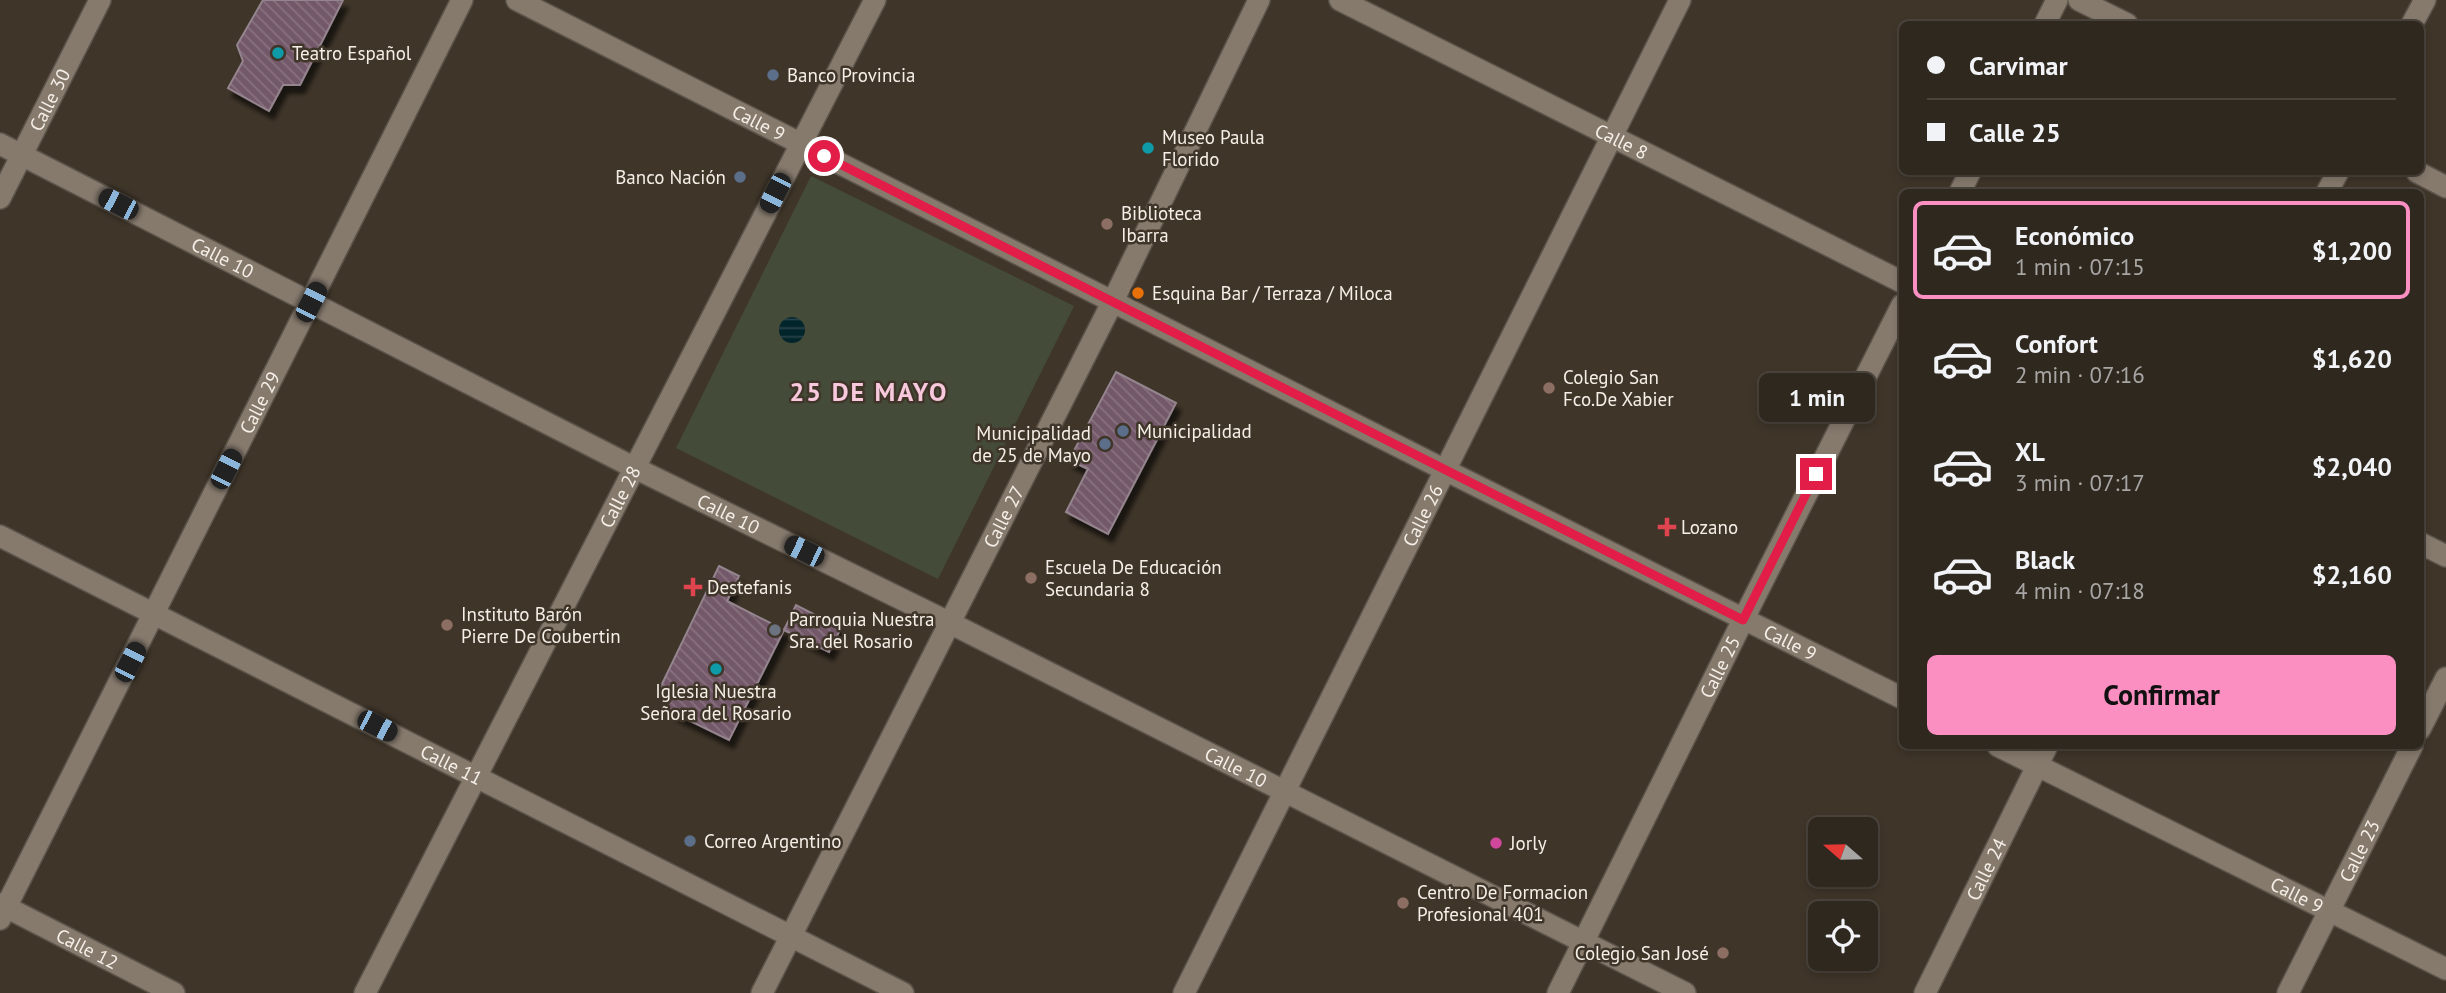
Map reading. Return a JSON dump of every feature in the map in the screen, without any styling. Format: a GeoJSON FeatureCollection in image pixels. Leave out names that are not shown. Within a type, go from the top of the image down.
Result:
{"type":"FeatureCollection","features":[{"type":"Feature","properties":{"kind":"street","name":"Calle 30"},"geometry":{"type":"LineString","coordinates":[[0,198],[100,0]]}},
{"type":"Feature","properties":{"kind":"street","name":"Calle 29"},"geometry":{"type":"LineString","coordinates":[[2,910],[462,0]]}},
{"type":"Feature","properties":{"kind":"street","name":"Calle 9"},"geometry":{"type":"LineString","coordinates":[[517,0],[1899,697]]}},
{"type":"Feature","properties":{"kind":"street","name":"Calle 28"},"geometry":{"type":"LineString","coordinates":[[365,993],[875,0]]}},
{"type":"Feature","properties":{"kind":"street","name":"Calle 27"},"geometry":{"type":"LineString","coordinates":[[762,993],[1113,301],[1259,0]]}},
{"type":"Feature","properties":{"kind":"street","name":"Calle 8"},"geometry":{"type":"LineString","coordinates":[[1340,0],[1899,280]]}},
{"type":"Feature","properties":{"kind":"street","name":"Calle 26"},"geometry":{"type":"LineString","coordinates":[[1184,993],[1680,0]]}},
{"type":"Feature","properties":{"kind":"street"},"geometry":{"type":"LineString","coordinates":[[2046,21],[2057,0]]}},
{"type":"Feature","properties":{"kind":"street"},"geometry":{"type":"LineString","coordinates":[[2079,0],[2121,21]]}},
{"type":"Feature","properties":{"kind":"street"},"geometry":{"type":"LineString","coordinates":[[2414,21],[2425,0]]}},
{"type":"Feature","properties":{"kind":"street","name":"Calle 10"},"geometry":{"type":"LineString","coordinates":[[0,144],[635,468],[948,622],[1685,993]]}},
{"type":"Feature","properties":{"kind":"street"},"geometry":{"type":"LineString","coordinates":[[2423,175],[2446,187]]}},
{"type":"Feature","properties":{"kind":"street","name":"Calle 25"},"geometry":{"type":"LineString","coordinates":[[1558,993],[1899,311]]}},
{"type":"Feature","properties":{"kind":"street","name":"Calle 11"},"geometry":{"type":"LineString","coordinates":[[0,536],[903,993]]}},
{"type":"Feature","properties":{"kind":"street"},"geometry":{"type":"LineString","coordinates":[[2424,545],[2446,556]]}},
{"type":"Feature","properties":{"kind":"street"},"geometry":{"type":"LineString","coordinates":[[2424,721],[2446,678]]}},
{"type":"Feature","properties":{"kind":"street","name":"Calle 9"},"geometry":{"type":"LineString","coordinates":[[2004,749],[2446,969]]}},
{"type":"Feature","properties":{"kind":"street","name":"Calle 24"},"geometry":{"type":"LineString","coordinates":[[1925,993],[2045,749]]}},
{"type":"Feature","properties":{"kind":"street","name":"Calle 23"},"geometry":{"type":"LineString","coordinates":[[2288,993],[2411,749]]}},
{"type":"Feature","properties":{"kind":"street","name":"Calle 12"},"geometry":{"type":"LineString","coordinates":[[2,910],[174,993]]}},
{"type":"Feature","properties":{"kind":"green space"},"geometry":{"type":"Polygon","coordinates":[[[811,176],[1074,306],[938,579],[676,448],[811,176]]]}},
{"type":"Feature","properties":{"kind":"water"},"geometry":{"type":"Polygon","coordinates":[[[792,317],[801,321],[805,330],[801,339],[792,343],[783,339],[779,330],[783,321],[792,317]]]}},
{"type":"Feature","properties":{"kind":"building","name":"Teatro Español"},"geometry":{"type":"Polygon","coordinates":[[[263,0],[343,0],[300,85],[283,85],[269,111],[228,88],[243,61],[237,45],[263,0]]]}},
{"type":"Feature","properties":{"kind":"building","name":"Municipalidad"},"geometry":{"type":"Polygon","coordinates":[[[1116,372],[1176,403],[1108,534],[1066,512],[1088,469],[1069,460],[1116,372]]]}},
{"type":"Feature","properties":{"kind":"building","name":"Iglesia Nuestra Señora del Rosario"},"geometry":{"type":"Polygon","coordinates":[[[719,566],[739,576],[727,601],[784,630],[729,740],[664,708],[661,686],[719,566]]]}},
{"type":"Feature","properties":{"kind":"building"},"geometry":{"type":"Polygon","coordinates":[[[796,605],[841,628],[829,652],[784,630],[796,605]]]}},
{"type":"Feature","properties":{"kind":"place","name":"Teatro Español"},"geometry":{"type":"Point","coordinates":[278,53]}},
{"type":"Feature","properties":{"kind":"place","name":"Banco Provincia"},"geometry":{"type":"Point","coordinates":[773,75]}},
{"type":"Feature","properties":{"kind":"place","name":"Museo Paula Florido"},"geometry":{"type":"Point","coordinates":[1148,148]}},
{"type":"Feature","properties":{"kind":"place","name":"Banco Nación"},"geometry":{"type":"Point","coordinates":[740,177]}},
{"type":"Feature","properties":{"kind":"place","name":"Biblioteca Ibarra"},"geometry":{"type":"Point","coordinates":[1107,224]}},
{"type":"Feature","properties":{"kind":"place","name":"Esquina Bar / Terraza / Miloca"},"geometry":{"type":"Point","coordinates":[1138,293]}},
{"type":"Feature","properties":{"kind":"place","name":"Colegio San Fco.De Xabier"},"geometry":{"type":"Point","coordinates":[1549,388]}},
{"type":"Feature","properties":{"kind":"place","name":"Municipalidad"},"geometry":{"type":"Point","coordinates":[1123,431]}},
{"type":"Feature","properties":{"kind":"place","name":"Municipalidad de 25 de Mayo"},"geometry":{"type":"Point","coordinates":[1105,444]}},
{"type":"Feature","properties":{"kind":"place","name":"Lozano"},"geometry":{"type":"Point","coordinates":[1667,527]}},
{"type":"Feature","properties":{"kind":"place","name":"Escuela De Educación Secundaria 8"},"geometry":{"type":"Point","coordinates":[1031,578]}},
{"type":"Feature","properties":{"kind":"place","name":"Destefanis"},"geometry":{"type":"Point","coordinates":[693,587]}},
{"type":"Feature","properties":{"kind":"place","name":"Instituto Barón Pierre De Coubertin"},"geometry":{"type":"Point","coordinates":[447,625]}},
{"type":"Feature","properties":{"kind":"place","name":"Parroquia Nuestra Sra. del Rosario"},"geometry":{"type":"Point","coordinates":[775,630]}},
{"type":"Feature","properties":{"kind":"place","name":"Iglesia Nuestra Señora del Rosario"},"geometry":{"type":"Point","coordinates":[716,669]}},
{"type":"Feature","properties":{"kind":"place","name":"Correo Argentino"},"geometry":{"type":"Point","coordinates":[690,841]}},
{"type":"Feature","properties":{"kind":"place","name":"Jorly"},"geometry":{"type":"Point","coordinates":[1496,843]}},
{"type":"Feature","properties":{"kind":"place","name":"Centro De Formacion Profesional 401"},"geometry":{"type":"Point","coordinates":[1403,903]}},
{"type":"Feature","properties":{"kind":"place","name":"Colegio San José"},"geometry":{"type":"Point","coordinates":[1723,953]}},
{"type":"Feature","properties":{"kind":"district","name":"25 DE MAYO"},"geometry":{"type":"Point","coordinates":[869,392]}},
{"type":"Feature","properties":{"kind":"route"},"geometry":{"type":"LineString","coordinates":[[824,156],[1743,620],[1816,474]]}}]}
